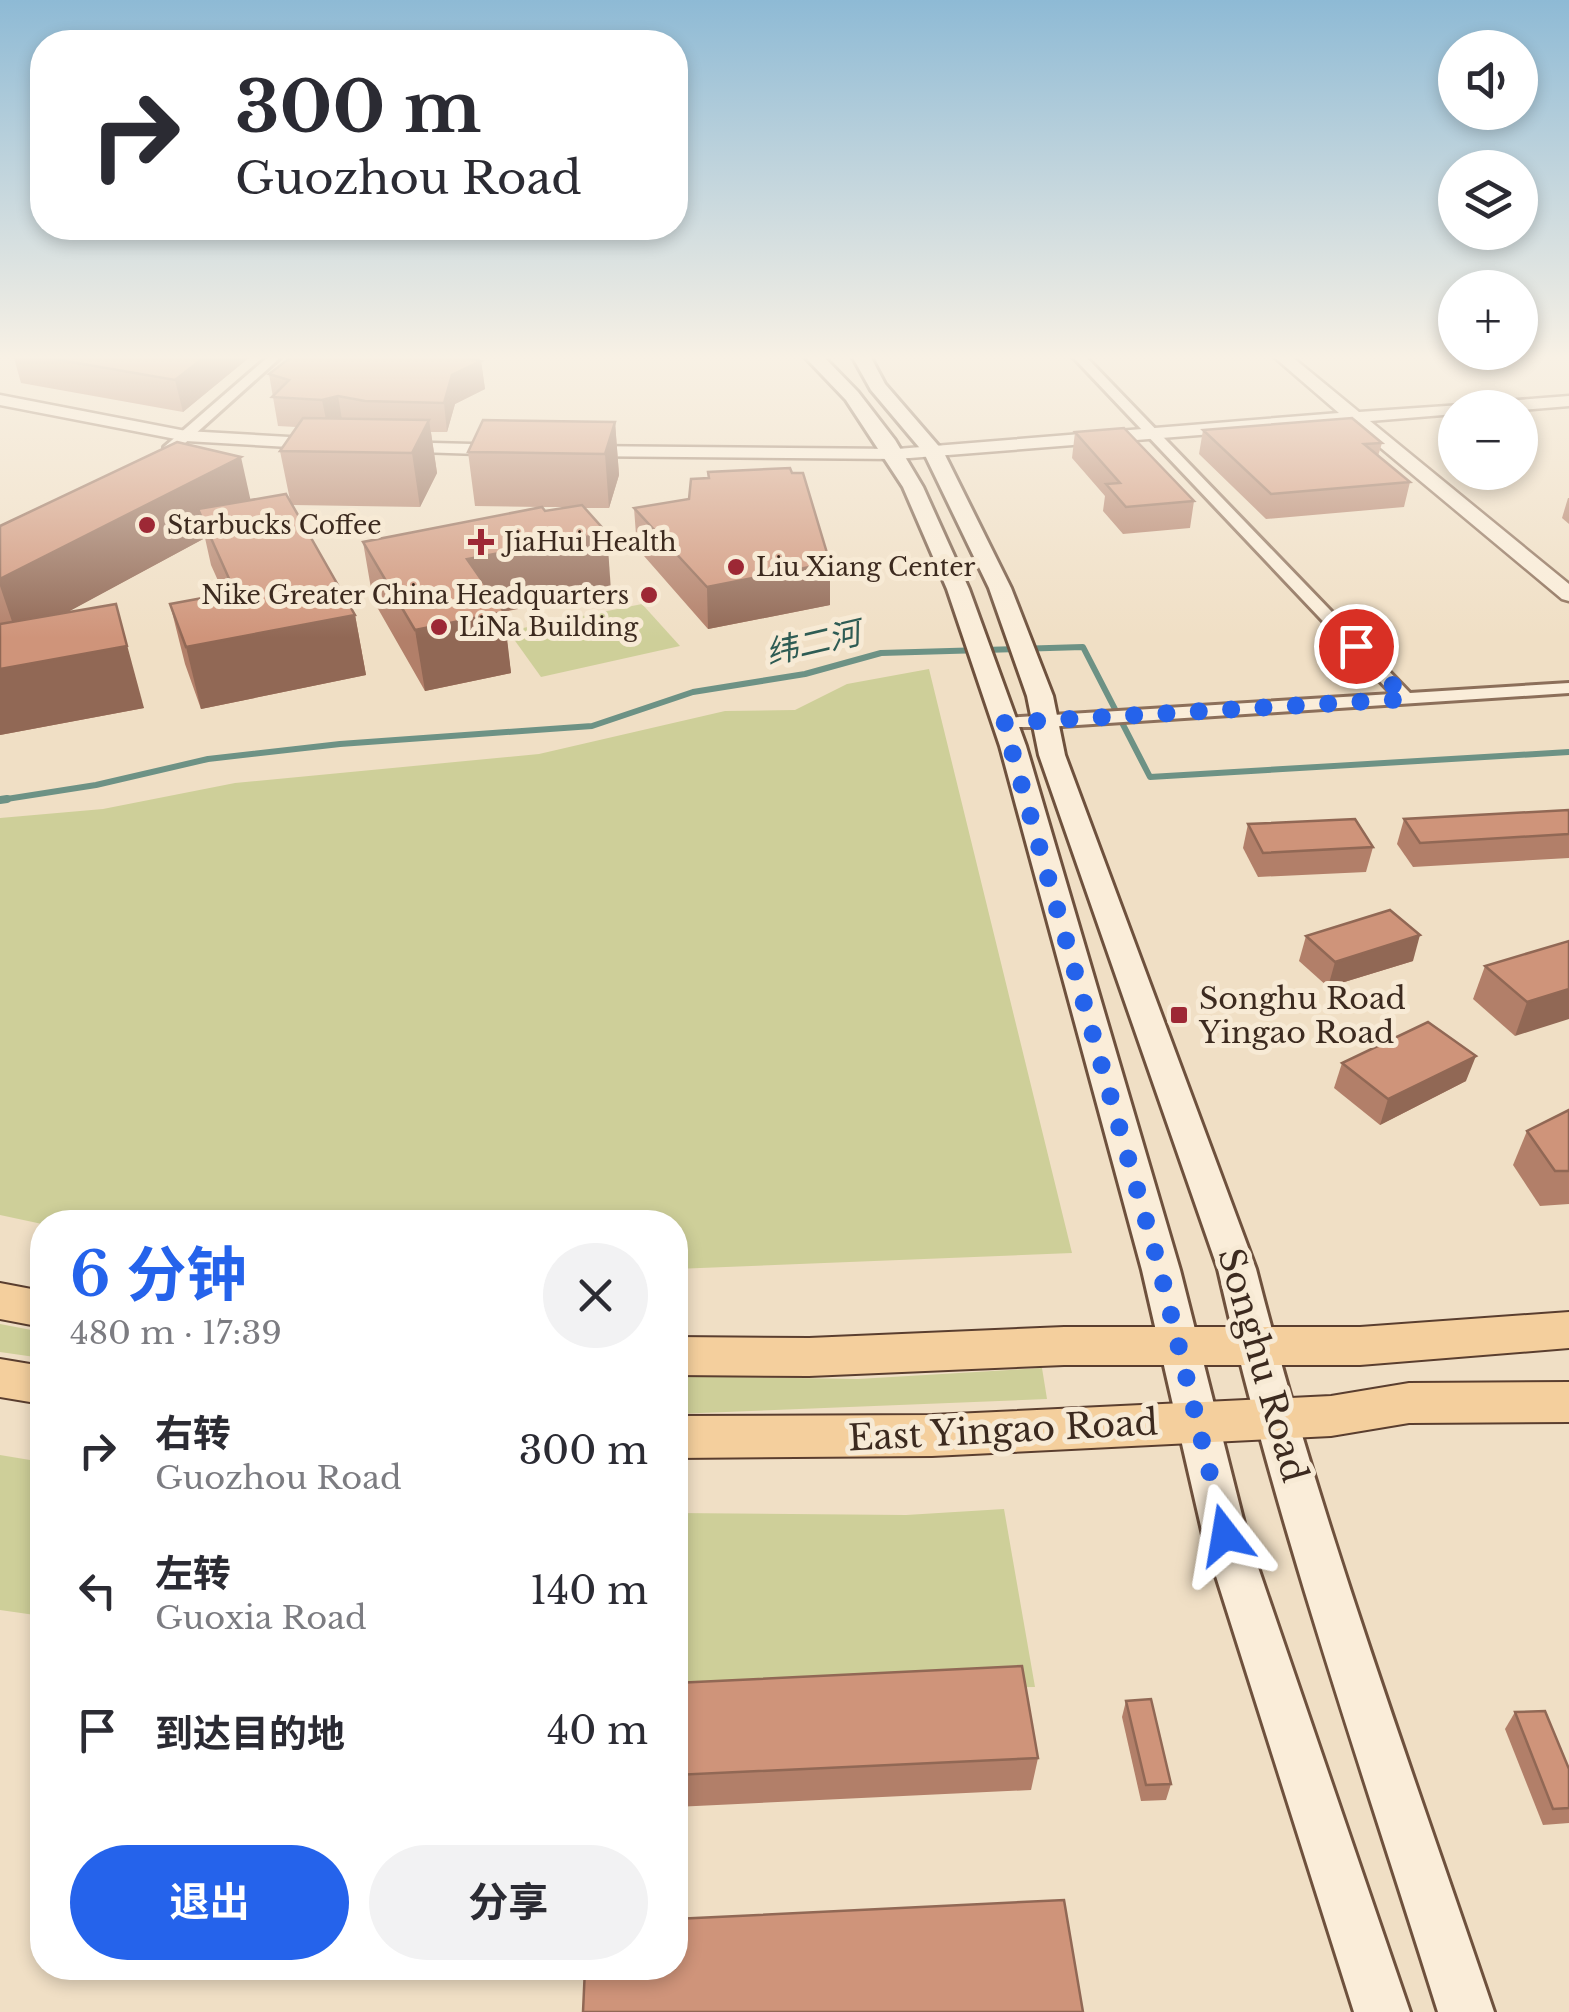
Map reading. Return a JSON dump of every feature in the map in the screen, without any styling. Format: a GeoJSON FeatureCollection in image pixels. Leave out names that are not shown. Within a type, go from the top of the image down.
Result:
{"type":"FeatureCollection","features":[{"type":"Feature","properties":{"kind":"main road"},"geometry":{"type":"LineString","coordinates":[[894,450],[954,578],[1004,723],[1182,1349],[1225,1535],[1382,2012]]}},
{"type":"Feature","properties":{"kind":"main road","name":"Songhu Road"},"geometry":{"type":"LineString","coordinates":[[932,452],[1000,588],[1046,722],[1052,756],[1237,1269],[1255,1344],[1331,1598],[1466,2012]]}},
{"type":"Feature","properties":{"kind":"main road"},"geometry":{"type":"LineString","coordinates":[[0,1302],[30,1307]]}},
{"type":"Feature","properties":{"kind":"main road"},"geometry":{"type":"LineString","coordinates":[[688,1356],[809,1357],[1064,1346],[1360,1346],[1569,1330]]}},
{"type":"Feature","properties":{"kind":"main road"},"geometry":{"type":"LineString","coordinates":[[0,1378],[30,1382]]}},
{"type":"Feature","properties":{"kind":"main road","name":"East Yingao Road"},"geometry":{"type":"LineString","coordinates":[[688,1438],[745,1440],[960,1434],[1278,1417],[1390,1409],[1409,1403],[1569,1402]]}},
{"type":"Feature","properties":{"kind":"street"},"geometry":{"type":"LineString","coordinates":[[151,464],[169,450]]}},
{"type":"Feature","properties":{"kind":"street"},"geometry":{"type":"LineString","coordinates":[[540,450],[897,454],[958,450]]}},
{"type":"Feature","properties":{"kind":"street"},"geometry":{"type":"LineString","coordinates":[[1171,450],[1406,699]]}},
{"type":"Feature","properties":{"kind":"street"},"geometry":{"type":"LineString","coordinates":[[1404,450],[1569,595]]}},
{"type":"Feature","properties":{"kind":"street"},"geometry":{"type":"LineString","coordinates":[[1409,450],[1569,572]]}},
{"type":"Feature","properties":{"kind":"street"},"geometry":{"type":"LineString","coordinates":[[1004,723],[1569,688]]}},
{"type":"Feature","properties":{"kind":"green space"},"geometry":{"type":"Polygon","coordinates":[[[642,604],[680,646],[541,677],[508,631],[642,604]]]}},
{"type":"Feature","properties":{"kind":"green space"},"geometry":{"type":"Polygon","coordinates":[[[929,669],[1072,1253],[688,1268],[688,1210],[30,1210],[30,1221],[0,1215],[0,818],[103,809],[235,783],[539,754],[725,711],[795,710],[847,684],[929,669]]]}},
{"type":"Feature","properties":{"kind":"green space"},"geometry":{"type":"Polygon","coordinates":[[[0,1324],[30,1330],[30,1356],[0,1352],[0,1324]]]}},
{"type":"Feature","properties":{"kind":"green space"},"geometry":{"type":"Polygon","coordinates":[[[1042,1368],[1047,1399],[688,1413],[688,1376],[858,1379],[1042,1368]]]}},
{"type":"Feature","properties":{"kind":"green space"},"geometry":{"type":"Polygon","coordinates":[[[0,1455],[30,1460],[30,1614],[0,1610],[0,1455]]]}},
{"type":"Feature","properties":{"kind":"green space"},"geometry":{"type":"Polygon","coordinates":[[[1004,1509],[1035,1687],[688,1690],[688,1513],[906,1515],[1004,1509]]]}},
{"type":"Feature","properties":{"kind":"building"},"geometry":{"type":"Polygon","coordinates":[[[160,450],[211,450],[241,457],[0,579],[0,526],[160,450]]]}},
{"type":"Feature","properties":{"kind":"building"},"geometry":{"type":"Polygon","coordinates":[[[281,450],[414,450],[412,453],[281,450]]]}},
{"type":"Feature","properties":{"kind":"building"},"geometry":{"type":"Polygon","coordinates":[[[469,450],[606,450],[605,454],[469,450]]]}},
{"type":"Feature","properties":{"kind":"building"},"geometry":{"type":"Polygon","coordinates":[[[1091,450],[1145,450],[1194,501],[1126,507],[1106,484],[1120,483],[1091,450]]]}},
{"type":"Feature","properties":{"kind":"building"},"geometry":{"type":"Polygon","coordinates":[[[1224,450],[1371,450],[1410,482],[1271,494],[1224,450]]]}},
{"type":"Feature","properties":{"kind":"building"},"geometry":{"type":"Polygon","coordinates":[[[790,468],[792,473],[803,473],[830,563],[707,587],[634,508],[689,499],[691,479],[709,478],[708,472],[790,468]]]}},
{"type":"Feature","properties":{"kind":"building"},"geometry":{"type":"Polygon","coordinates":[[[286,494],[355,615],[186,647],[170,604],[235,592],[198,509],[286,494]]]}},
{"type":"Feature","properties":{"kind":"building"},"geometry":{"type":"Polygon","coordinates":[[[582,505],[607,533],[467,559],[504,612],[415,630],[363,542],[542,507],[545,511],[582,505]]]}},
{"type":"Feature","properties":{"kind":"building"},"geometry":{"type":"Polygon","coordinates":[[[116,604],[127,646],[0,669],[0,624],[116,604]]]}},
{"type":"Feature","properties":{"kind":"building"},"geometry":{"type":"Polygon","coordinates":[[[1569,810],[1569,834],[1420,843],[1404,819],[1569,810]]]}},
{"type":"Feature","properties":{"kind":"building"},"geometry":{"type":"Polygon","coordinates":[[[1355,819],[1373,847],[1263,853],[1248,824],[1355,819]]]}},
{"type":"Feature","properties":{"kind":"building"},"geometry":{"type":"Polygon","coordinates":[[[1390,910],[1420,935],[1335,962],[1306,936],[1390,910]]]}},
{"type":"Feature","properties":{"kind":"building"},"geometry":{"type":"Polygon","coordinates":[[[1569,941],[1569,989],[1527,1002],[1485,966],[1569,941]]]}},
{"type":"Feature","properties":{"kind":"building"},"geometry":{"type":"Polygon","coordinates":[[[1428,1022],[1476,1056],[1388,1099],[1342,1063],[1428,1022]]]}},
{"type":"Feature","properties":{"kind":"building"},"geometry":{"type":"Polygon","coordinates":[[[1569,1110],[1569,1171],[1555,1171],[1527,1131],[1569,1110]]]}},
{"type":"Feature","properties":{"kind":"building"},"geometry":{"type":"Polygon","coordinates":[[[1022,1666],[1038,1758],[688,1774],[688,1682],[1022,1666]]]}},
{"type":"Feature","properties":{"kind":"building"},"geometry":{"type":"Polygon","coordinates":[[[1151,1699],[1171,1784],[1146,1785],[1126,1701],[1151,1699]]]}},
{"type":"Feature","properties":{"kind":"building"},"geometry":{"type":"Polygon","coordinates":[[[1545,1711],[1569,1769],[1569,1808],[1553,1809],[1515,1712],[1545,1711]]]}},
{"type":"Feature","properties":{"kind":"building"},"geometry":{"type":"Polygon","coordinates":[[[1064,1900],[1083,2012],[583,2012],[584,1980],[688,1980],[688,1918],[1064,1900]]]}},
{"type":"Feature","properties":{"kind":"waterway","name":"纬二河"},"geometry":{"type":"LineString","coordinates":[[7,799],[0,800],[96,785],[208,759],[340,744],[592,726],[693,692],[805,674],[881,653],[1083,647],[1150,777],[1569,752]]}},
{"type":"Feature","properties":{"kind":"place","name":"Starbucks Coffee"},"geometry":{"type":"Point","coordinates":[147,525]}},
{"type":"Feature","properties":{"kind":"place","name":"JiaHui Health"},"geometry":{"type":"Point","coordinates":[481,542]}},
{"type":"Feature","properties":{"kind":"place","name":"Liu Xiang Center"},"geometry":{"type":"Point","coordinates":[736,567]}},
{"type":"Feature","properties":{"kind":"place","name":"Nike Greater China Headquarters"},"geometry":{"type":"Point","coordinates":[649,595]}},
{"type":"Feature","properties":{"kind":"place","name":"LiNa Building"},"geometry":{"type":"Point","coordinates":[439,627]}},
{"type":"Feature","properties":{"kind":"place","name":"Songhu Road Yingao Road"},"geometry":{"type":"Point","coordinates":[1179,1015]}},
{"type":"Feature","properties":{"kind":"route"},"geometry":{"type":"LineString","coordinates":[[1225,1535],[1182,1349],[1004,723],[1406,699],[1356,646]]}}]}
